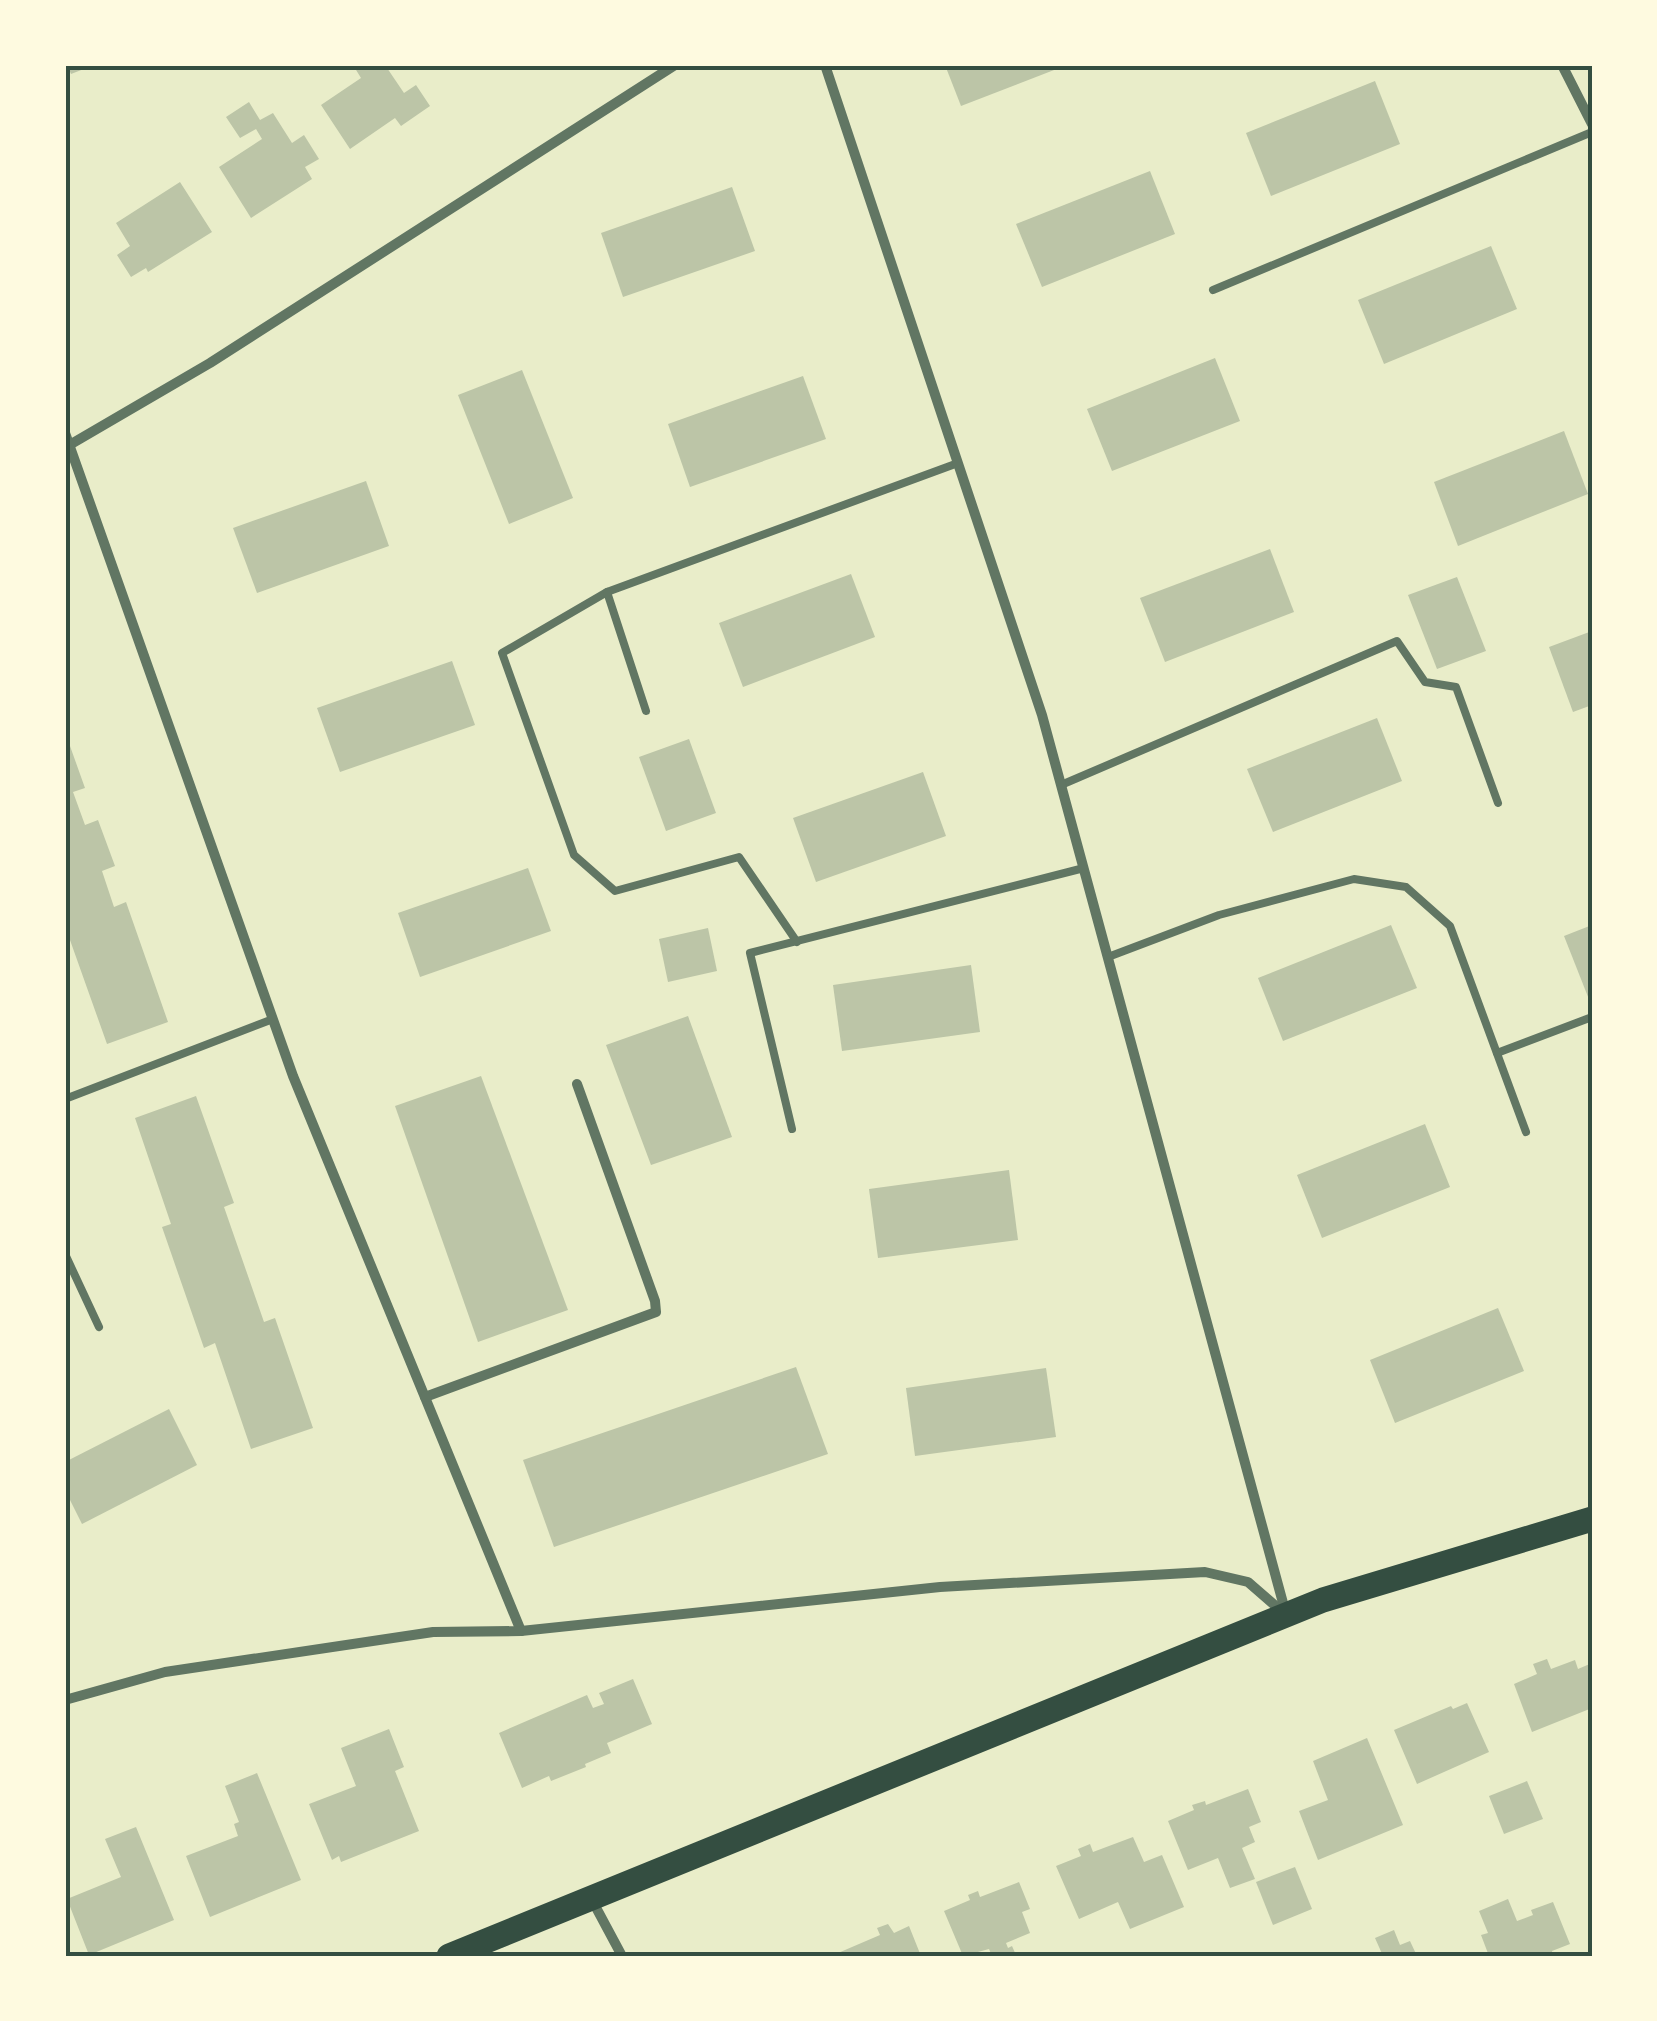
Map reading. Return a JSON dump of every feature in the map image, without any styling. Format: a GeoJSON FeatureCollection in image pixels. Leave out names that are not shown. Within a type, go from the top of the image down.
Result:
{"type":"FeatureCollection","features":[{"type":"Feature","properties":{"kind":"main road"},"geometry":{"type":"LineString","coordinates":[[449,1956],[1323,1600],[1592,1519]]}},
{"type":"Feature","properties":{"kind":"street"},"geometry":{"type":"LineString","coordinates":[[67,447],[210,364],[675,65]]}},
{"type":"Feature","properties":{"kind":"street"},"geometry":{"type":"LineString","coordinates":[[825,65],[1042,715],[1286,1616]]}},
{"type":"Feature","properties":{"kind":"street"},"geometry":{"type":"LineString","coordinates":[[1562,65],[1592,128]]}},
{"type":"Feature","properties":{"kind":"street"},"geometry":{"type":"LineString","coordinates":[[65,433],[293,1076],[521,1630]]}},
{"type":"Feature","properties":{"kind":"street"},"geometry":{"type":"LineString","coordinates":[[425,1397],[656,1312],[577,1084]]}},
{"type":"Feature","properties":{"kind":"street"},"geometry":{"type":"LineString","coordinates":[[65,1700],[164,1672],[433,1632],[521,1630],[940,1587],[1205,1572],[1248,1582],[1286,1616]]}},
{"type":"Feature","properties":{"kind":"street"},"geometry":{"type":"LineString","coordinates":[[592,1900],[622,1956]]}},
{"type":"Feature","properties":{"kind":"lane"},"geometry":{"type":"LineString","coordinates":[[1212,290],[1592,128]]}},
{"type":"Feature","properties":{"kind":"lane"},"geometry":{"type":"LineString","coordinates":[[797,942],[739,857],[615,891],[574,854],[502,653],[607,592],[958,463]]}},
{"type":"Feature","properties":{"kind":"lane"},"geometry":{"type":"LineString","coordinates":[[607,592],[646,711]]}},
{"type":"Feature","properties":{"kind":"lane"},"geometry":{"type":"LineString","coordinates":[[1061,785],[1396,641],[1426,682],[1456,686],[1498,802]]}},
{"type":"Feature","properties":{"kind":"lane"},"geometry":{"type":"LineString","coordinates":[[792,1129],[750,954],[1084,868]]}},
{"type":"Feature","properties":{"kind":"lane"},"geometry":{"type":"LineString","coordinates":[[1108,957],[1219,915],[1354,879],[1406,887],[1450,926],[1526,1132]]}},
{"type":"Feature","properties":{"kind":"lane"},"geometry":{"type":"LineString","coordinates":[[1497,1053],[1592,1017]]}},
{"type":"Feature","properties":{"kind":"lane"},"geometry":{"type":"LineString","coordinates":[[65,1099],[273,1019]]}},
{"type":"Feature","properties":{"kind":"lane"},"geometry":{"type":"LineString","coordinates":[[65,1254],[100,1326]]}},
{"type":"Feature","properties":{"kind":"building"},"geometry":{"type":"Polygon","coordinates":[[[67,65],[94,65],[71,74],[67,65]]]}},
{"type":"Feature","properties":{"kind":"building"},"geometry":{"type":"Polygon","coordinates":[[[353,65],[385,65],[404,93],[416,85],[430,106],[401,126],[395,118],[350,149],[321,105],[361,78],[353,65]]]}},
{"type":"Feature","properties":{"kind":"building"},"geometry":{"type":"Polygon","coordinates":[[[945,65],[1067,65],[961,106],[945,65]]]}},
{"type":"Feature","properties":{"kind":"building"},"geometry":{"type":"Polygon","coordinates":[[[1375,81],[1400,144],[1271,196],[1246,133],[1375,81]]]}},
{"type":"Feature","properties":{"kind":"building"},"geometry":{"type":"Polygon","coordinates":[[[249,102],[260,120],[273,113],[292,143],[304,135],[319,159],[305,167],[312,179],[251,218],[219,167],[262,139],[256,129],[240,138],[226,117],[249,102]]]}},
{"type":"Feature","properties":{"kind":"building"},"geometry":{"type":"Polygon","coordinates":[[[1150,171],[1175,234],[1042,287],[1016,224],[1150,171]]]}},
{"type":"Feature","properties":{"kind":"building"},"geometry":{"type":"Polygon","coordinates":[[[180,182],[212,232],[148,272],[146,268],[131,277],[117,255],[130,246],[116,223],[180,182]]]}},
{"type":"Feature","properties":{"kind":"building"},"geometry":{"type":"Polygon","coordinates":[[[732,187],[755,251],[623,297],[601,233],[732,187]]]}},
{"type":"Feature","properties":{"kind":"building"},"geometry":{"type":"Polygon","coordinates":[[[1491,246],[1517,309],[1384,364],[1358,300],[1491,246]]]}},
{"type":"Feature","properties":{"kind":"building"},"geometry":{"type":"Polygon","coordinates":[[[1215,358],[1240,421],[1112,471],[1087,409],[1215,358]]]}},
{"type":"Feature","properties":{"kind":"building"},"geometry":{"type":"Polygon","coordinates":[[[522,370],[573,498],[509,524],[458,395],[522,370]]]}},
{"type":"Feature","properties":{"kind":"building"},"geometry":{"type":"Polygon","coordinates":[[[803,376],[826,439],[690,487],[668,424],[803,376]]]}},
{"type":"Feature","properties":{"kind":"building"},"geometry":{"type":"Polygon","coordinates":[[[1564,431],[1588,494],[1458,546],[1434,482],[1564,431]]]}},
{"type":"Feature","properties":{"kind":"building"},"geometry":{"type":"Polygon","coordinates":[[[366,481],[389,546],[257,593],[233,528],[366,481]]]}},
{"type":"Feature","properties":{"kind":"building"},"geometry":{"type":"Polygon","coordinates":[[[1270,549],[1294,612],[1165,662],[1140,598],[1270,549]]]}},
{"type":"Feature","properties":{"kind":"building"},"geometry":{"type":"Polygon","coordinates":[[[851,574],[875,637],[743,687],[719,623],[851,574]]]}},
{"type":"Feature","properties":{"kind":"building"},"geometry":{"type":"Polygon","coordinates":[[[1457,577],[1486,651],[1437,669],[1408,595],[1457,577]]]}},
{"type":"Feature","properties":{"kind":"building"},"geometry":{"type":"Polygon","coordinates":[[[1592,631],[1592,705],[1573,712],[1549,647],[1592,631]]]}},
{"type":"Feature","properties":{"kind":"building"},"geometry":{"type":"Polygon","coordinates":[[[452,661],[475,725],[340,772],[317,708],[452,661]]]}},
{"type":"Feature","properties":{"kind":"building"},"geometry":{"type":"Polygon","coordinates":[[[1377,718],[1402,781],[1273,832],[1247,769],[1377,718]]]}},
{"type":"Feature","properties":{"kind":"building"},"geometry":{"type":"Polygon","coordinates":[[[65,732],[85,788],[73,792],[85,825],[98,820],[115,866],[102,871],[114,907],[126,902],[168,1022],[107,1044],[65,926],[65,732]]]}},
{"type":"Feature","properties":{"kind":"building"},"geometry":{"type":"Polygon","coordinates":[[[689,739],[716,813],[666,831],[639,757],[689,739]]]}},
{"type":"Feature","properties":{"kind":"building"},"geometry":{"type":"Polygon","coordinates":[[[923,772],[946,836],[816,882],[793,818],[923,772]]]}},
{"type":"Feature","properties":{"kind":"building"},"geometry":{"type":"Polygon","coordinates":[[[528,868],[551,931],[420,977],[398,913],[528,868]]]}},
{"type":"Feature","properties":{"kind":"building"},"geometry":{"type":"Polygon","coordinates":[[[1391,925],[1417,988],[1283,1041],[1258,978],[1391,925]]]}},
{"type":"Feature","properties":{"kind":"building"},"geometry":{"type":"Polygon","coordinates":[[[1592,925],[1592,1007],[1564,936],[1592,925]]]}},
{"type":"Feature","properties":{"kind":"building"},"geometry":{"type":"Polygon","coordinates":[[[708,928],[717,971],[668,982],[659,939],[708,928]]]}},
{"type":"Feature","properties":{"kind":"building"},"geometry":{"type":"Polygon","coordinates":[[[971,965],[980,1032],[842,1051],[833,985],[971,965]]]}},
{"type":"Feature","properties":{"kind":"building"},"geometry":{"type":"Polygon","coordinates":[[[688,1016],[732,1137],[651,1165],[606,1045],[688,1016]]]}},
{"type":"Feature","properties":{"kind":"building"},"geometry":{"type":"Polygon","coordinates":[[[481,1076],[568,1310],[478,1342],[395,1106],[481,1076]]]}},
{"type":"Feature","properties":{"kind":"building"},"geometry":{"type":"Polygon","coordinates":[[[196,1096],[234,1203],[224,1207],[264,1322],[275,1318],[313,1428],[251,1449],[215,1343],[204,1348],[162,1227],[171,1224],[135,1118],[196,1096]]]}},
{"type":"Feature","properties":{"kind":"building"},"geometry":{"type":"Polygon","coordinates":[[[1425,1124],[1450,1187],[1322,1238],[1297,1175],[1425,1124]]]}},
{"type":"Feature","properties":{"kind":"building"},"geometry":{"type":"Polygon","coordinates":[[[1009,1170],[1018,1240],[878,1258],[869,1189],[1009,1170]]]}},
{"type":"Feature","properties":{"kind":"building"},"geometry":{"type":"Polygon","coordinates":[[[1498,1308],[1524,1371],[1395,1423],[1370,1360],[1498,1308]]]}},
{"type":"Feature","properties":{"kind":"building"},"geometry":{"type":"Polygon","coordinates":[[[796,1367],[828,1454],[554,1547],[523,1460],[796,1367]]]}},
{"type":"Feature","properties":{"kind":"building"},"geometry":{"type":"Polygon","coordinates":[[[1046,1368],[1056,1437],[915,1456],[906,1388],[1046,1368]]]}},
{"type":"Feature","properties":{"kind":"building"},"geometry":{"type":"Polygon","coordinates":[[[169,1409],[197,1465],[82,1524],[65,1490],[65,1462],[169,1409]]]}},
{"type":"Feature","properties":{"kind":"building"},"geometry":{"type":"Polygon","coordinates":[[[1547,1659],[1551,1669],[1575,1660],[1578,1669],[1592,1663],[1592,1708],[1532,1732],[1514,1684],[1537,1674],[1533,1664],[1547,1659]]]}},
{"type":"Feature","properties":{"kind":"building"},"geometry":{"type":"Polygon","coordinates":[[[633,1679],[652,1724],[607,1743],[611,1753],[585,1764],[586,1767],[522,1788],[499,1733],[587,1695],[593,1708],[604,1704],[599,1693],[633,1679]]]}},
{"type":"Feature","properties":{"kind":"building"},"geometry":{"type":"Polygon","coordinates":[[[1467,1703],[1489,1752],[1417,1784],[1394,1730],[1467,1703]]]}},
{"type":"Feature","properties":{"kind":"building"},"geometry":{"type":"Polygon","coordinates":[[[389,1729],[404,1767],[395,1771],[419,1831],[341,1862],[339,1856],[332,1860],[309,1804],[356,1786],[341,1748],[389,1729]]]}},
{"type":"Feature","properties":{"kind":"building"},"geometry":{"type":"Polygon","coordinates":[[[1367,1738],[1403,1825],[1318,1860],[1299,1811],[1328,1800],[1313,1761],[1367,1738]]]}},
{"type":"Feature","properties":{"kind":"building"},"geometry":{"type":"Polygon","coordinates":[[[257,1773],[301,1880],[210,1917],[186,1856],[238,1836],[234,1824],[239,1822],[225,1786],[257,1773]]]}},
{"type":"Feature","properties":{"kind":"building"},"geometry":{"type":"Polygon","coordinates":[[[1527,1781],[1543,1819],[1504,1834],[1489,1796],[1527,1781]]]}},
{"type":"Feature","properties":{"kind":"building"},"geometry":{"type":"Polygon","coordinates":[[[1248,1789],[1261,1822],[1249,1827],[1255,1842],[1242,1848],[1255,1879],[1230,1888],[1218,1858],[1188,1870],[1168,1821],[1194,1810],[1192,1805],[1205,1801],[1206,1805],[1248,1789]]]}},
{"type":"Feature","properties":{"kind":"building"},"geometry":{"type":"Polygon","coordinates":[[[136,1827],[174,1920],[89,1955],[67,1899],[121,1877],[105,1839],[136,1827]]]}},
{"type":"Feature","properties":{"kind":"building"},"geometry":{"type":"Polygon","coordinates":[[[1133,1837],[1144,1862],[1162,1855],[1184,1907],[1130,1929],[1118,1902],[1079,1919],[1056,1866],[1081,1856],[1078,1849],[1090,1844],[1093,1852],[1133,1837]]]}},
{"type":"Feature","properties":{"kind":"building"},"geometry":{"type":"Polygon","coordinates":[[[1295,1867],[1312,1909],[1273,1925],[1256,1882],[1295,1867]]]}},
{"type":"Feature","properties":{"kind":"building"},"geometry":{"type":"Polygon","coordinates":[[[1019,1882],[1030,1909],[1022,1912],[1030,1933],[1006,1943],[1016,1955],[992,1956],[989,1949],[963,1956],[944,1911],[970,1900],[968,1895],[978,1891],[980,1897],[1019,1882]]]}},
{"type":"Feature","properties":{"kind":"building"},"geometry":{"type":"Polygon","coordinates":[[[1508,1899],[1517,1921],[1533,1915],[1531,1910],[1553,1902],[1570,1944],[1552,1951],[1553,1956],[1489,1956],[1481,1935],[1488,1933],[1479,1911],[1508,1899]]]}},
{"type":"Feature","properties":{"kind":"building"},"geometry":{"type":"Polygon","coordinates":[[[888,1924],[894,1933],[909,1926],[921,1956],[831,1956],[880,1935],[877,1928],[888,1924]]]}},
{"type":"Feature","properties":{"kind":"building"},"geometry":{"type":"Polygon","coordinates":[[[1394,1930],[1400,1945],[1410,1941],[1417,1956],[1383,1956],[1375,1938],[1394,1930]]]}}]}
